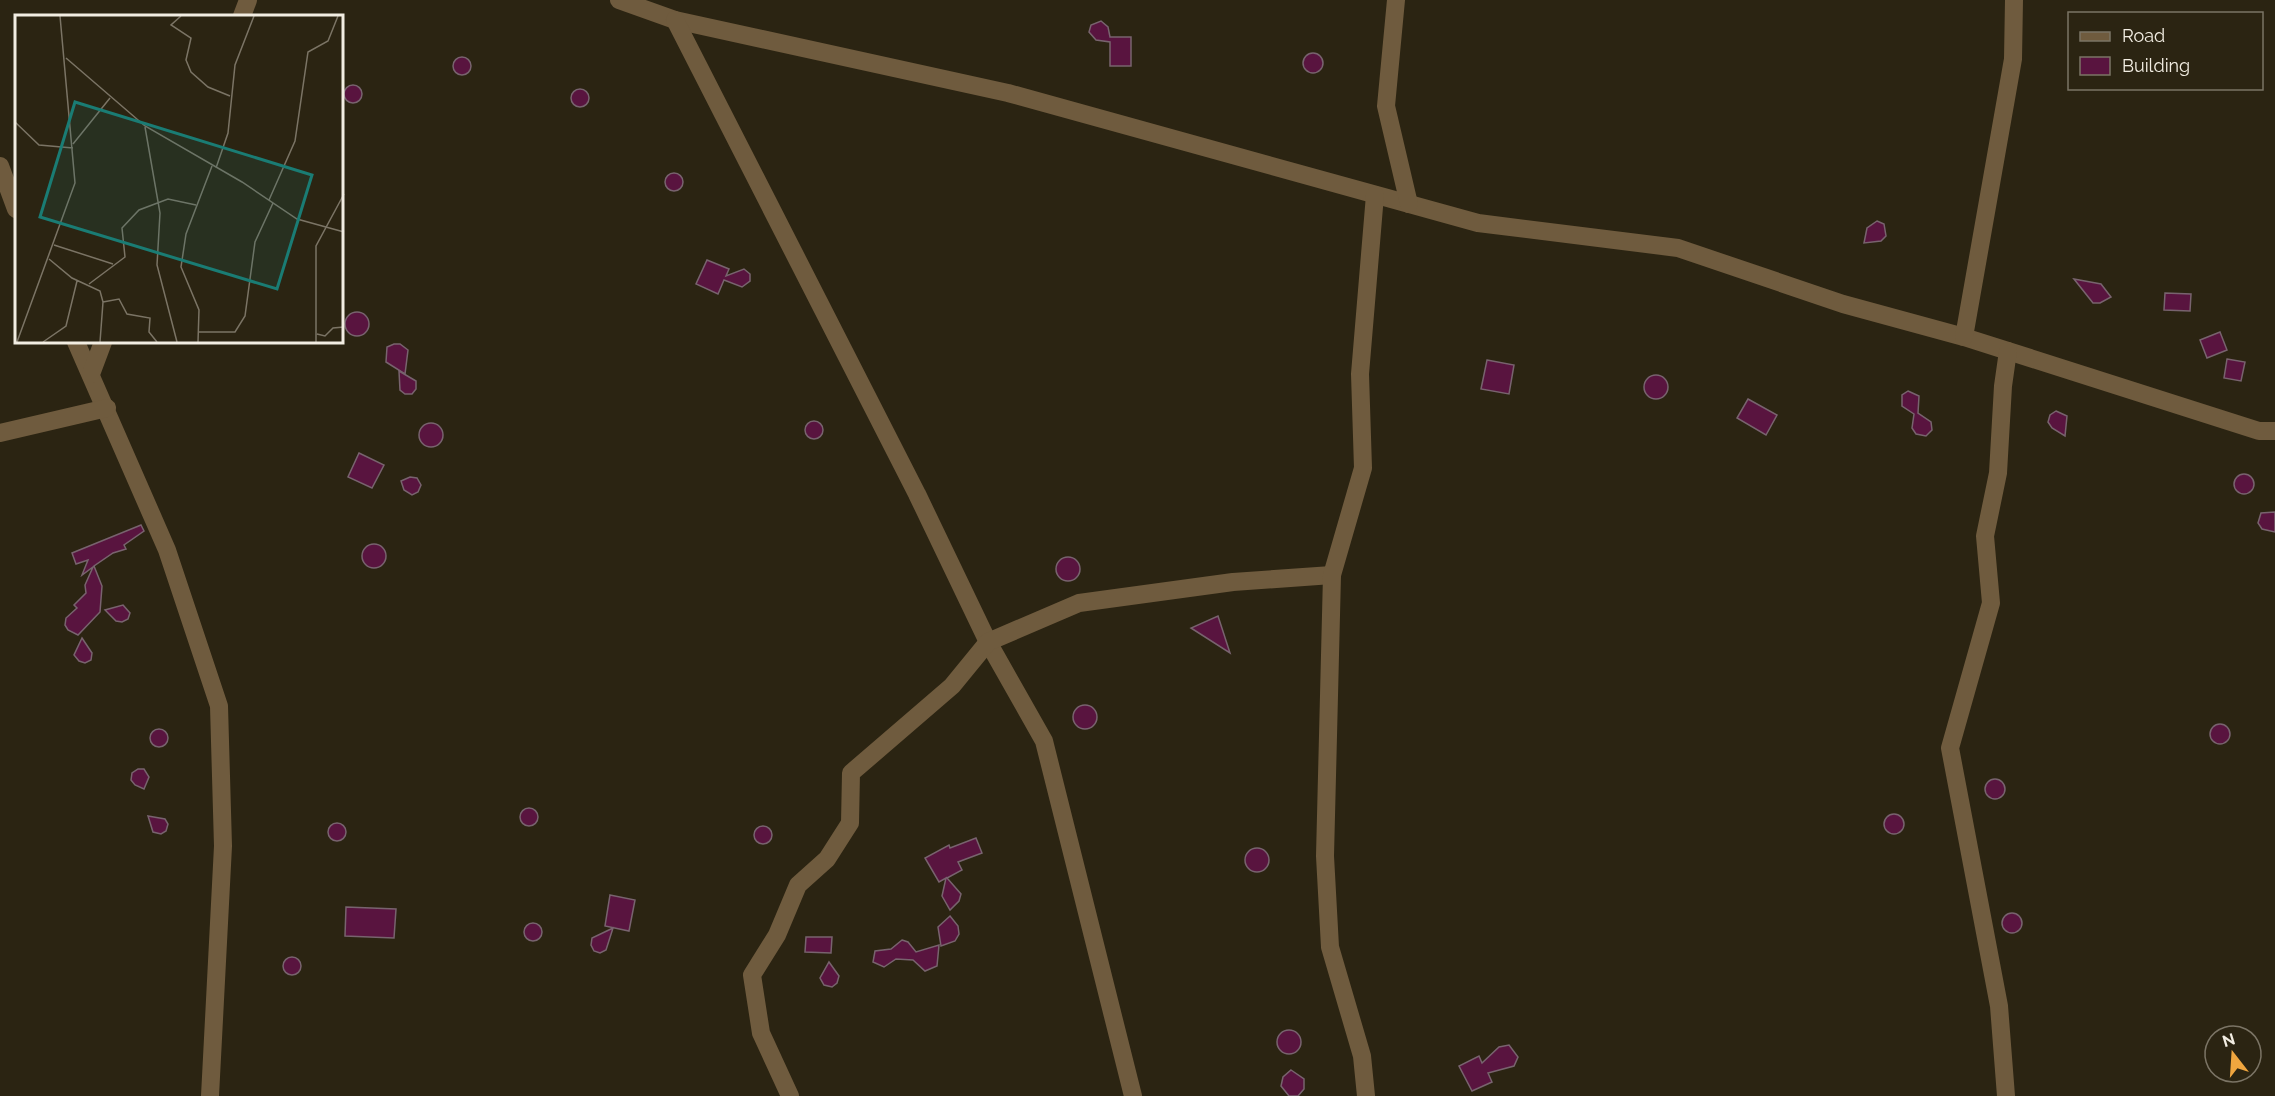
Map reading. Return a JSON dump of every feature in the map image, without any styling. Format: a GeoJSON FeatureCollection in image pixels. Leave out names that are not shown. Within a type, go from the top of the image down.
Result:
{"type":"FeatureCollection","features":[{"type":"Feature","properties":{"kind":"street"},"geometry":{"type":"LineString","coordinates":[[242,15],[248,0]]}},
{"type":"Feature","properties":{"kind":"street"},"geometry":{"type":"LineString","coordinates":[[619,0],[675,20],[1008,93],[1478,224],[1678,248],[1843,304],[1964,337],[2259,431],[2275,431]]}},
{"type":"Feature","properties":{"kind":"street"},"geometry":{"type":"LineString","coordinates":[[1396,0],[1386,106],[1409,204]]}},
{"type":"Feature","properties":{"kind":"street"},"geometry":{"type":"LineString","coordinates":[[1964,337],[2013,59],[2014,0]]}},
{"type":"Feature","properties":{"kind":"street"},"geometry":{"type":"LineString","coordinates":[[675,20],[917,494],[988,642],[1044,741],[1133,1096]]}},
{"type":"Feature","properties":{"kind":"street"},"geometry":{"type":"LineString","coordinates":[[0,166],[15,206]]}},
{"type":"Feature","properties":{"kind":"street"},"geometry":{"type":"LineString","coordinates":[[1366,1096],[1362,1056],[1330,947],[1325,856],[1332,575],[1363,468],[1360,374],[1375,195]]}},
{"type":"Feature","properties":{"kind":"street"},"geometry":{"type":"LineString","coordinates":[[77,344],[107,408],[167,550],[219,706],[223,846],[210,1096]]}},
{"type":"Feature","properties":{"kind":"street"},"geometry":{"type":"LineString","coordinates":[[91,374],[102,344]]}},
{"type":"Feature","properties":{"kind":"street"},"geometry":{"type":"LineString","coordinates":[[2006,1096],[1998,1006],[1950,748],[1991,603],[1985,536],[1998,473],[2003,386],[2008,351]]}},
{"type":"Feature","properties":{"kind":"street"},"geometry":{"type":"LineString","coordinates":[[0,432],[107,408]]}},
{"type":"Feature","properties":{"kind":"street"},"geometry":{"type":"LineString","coordinates":[[790,1096],[761,1033],[752,975],[777,935],[798,885],[827,859],[850,822],[851,773],[952,686],[988,642],[1079,603],[1233,582],[1332,575]]}},
{"type":"Feature","properties":{"kind":"building"},"geometry":{"type":"Polygon","coordinates":[[[1101,21],[1108,27],[1110,37],[1131,37],[1131,66],[1110,66],[1110,42],[1096,40],[1089,32],[1091,25],[1101,21]]]}},
{"type":"Feature","properties":{"kind":"building"},"geometry":{"type":"Polygon","coordinates":[[[1313,53],[1320,56],[1323,63],[1320,70],[1313,73],[1306,70],[1303,63],[1306,56],[1313,53]]]}},
{"type":"Feature","properties":{"kind":"building"},"geometry":{"type":"Polygon","coordinates":[[[462,57],[468,60],[471,66],[468,72],[462,75],[456,72],[453,66],[456,60],[462,57]]]}},
{"type":"Feature","properties":{"kind":"building"},"geometry":{"type":"Polygon","coordinates":[[[353,85],[359,88],[362,94],[359,100],[353,103],[347,100],[344,94],[347,88],[353,85]]]}},
{"type":"Feature","properties":{"kind":"building"},"geometry":{"type":"Polygon","coordinates":[[[580,89],[586,92],[589,98],[586,104],[580,107],[574,104],[571,98],[574,92],[580,89]]]}},
{"type":"Feature","properties":{"kind":"building"},"geometry":{"type":"Polygon","coordinates":[[[674,173],[680,176],[683,182],[680,188],[674,191],[668,188],[665,182],[668,176],[674,173]]]}},
{"type":"Feature","properties":{"kind":"building"},"geometry":{"type":"Polygon","coordinates":[[[1877,221],[1884,224],[1886,236],[1881,241],[1864,243],[1867,228],[1877,221]]]}},
{"type":"Feature","properties":{"kind":"building"},"geometry":{"type":"Polygon","coordinates":[[[707,260],[729,269],[726,276],[744,269],[750,274],[750,281],[742,287],[724,280],[718,294],[696,284],[707,260]]]}},
{"type":"Feature","properties":{"kind":"building"},"geometry":{"type":"Polygon","coordinates":[[[2074,279],[2101,284],[2111,297],[2100,303],[2093,303],[2074,279]]]}},
{"type":"Feature","properties":{"kind":"building"},"geometry":{"type":"Polygon","coordinates":[[[2165,293],[2191,294],[2190,311],[2164,310],[2165,293]]]}},
{"type":"Feature","properties":{"kind":"building"},"geometry":{"type":"Polygon","coordinates":[[[357,312],[366,315],[369,324],[366,333],[357,336],[348,333],[345,324],[348,315],[357,312]]]}},
{"type":"Feature","properties":{"kind":"building"},"geometry":{"type":"Polygon","coordinates":[[[2220,332],[2227,350],[2207,358],[2200,340],[2220,332]]]}},
{"type":"Feature","properties":{"kind":"building"},"geometry":{"type":"Polygon","coordinates":[[[400,344],[408,350],[405,374],[386,362],[387,347],[400,344]]]}},
{"type":"Feature","properties":{"kind":"building"},"geometry":{"type":"Polygon","coordinates":[[[2227,359],[2245,362],[2241,381],[2224,378],[2227,359]]]}},
{"type":"Feature","properties":{"kind":"building"},"geometry":{"type":"Polygon","coordinates":[[[1487,360],[1514,365],[1509,394],[1481,389],[1487,360]]]}},
{"type":"Feature","properties":{"kind":"building"},"geometry":{"type":"Polygon","coordinates":[[[399,371],[416,381],[416,389],[412,394],[405,394],[400,390],[399,371]]]}},
{"type":"Feature","properties":{"kind":"building"},"geometry":{"type":"Polygon","coordinates":[[[1656,375],[1661,376],[1667,382],[1667,392],[1661,398],[1656,399],[1651,398],[1645,392],[1644,387],[1645,382],[1651,376],[1656,375]]]}},
{"type":"Feature","properties":{"kind":"building"},"geometry":{"type":"Polygon","coordinates":[[[1908,391],[1919,396],[1918,413],[1931,422],[1932,430],[1926,436],[1916,434],[1912,428],[1914,414],[1902,406],[1902,395],[1908,391]]]}},
{"type":"Feature","properties":{"kind":"building"},"geometry":{"type":"Polygon","coordinates":[[[1748,399],[1777,415],[1766,435],[1737,418],[1748,399]]]}},
{"type":"Feature","properties":{"kind":"building"},"geometry":{"type":"Polygon","coordinates":[[[2056,411],[2067,416],[2065,436],[2052,428],[2048,422],[2050,415],[2056,411]]]}},
{"type":"Feature","properties":{"kind":"building"},"geometry":{"type":"Polygon","coordinates":[[[814,421],[820,424],[823,430],[820,436],[814,439],[808,436],[805,430],[808,424],[814,421]]]}},
{"type":"Feature","properties":{"kind":"building"},"geometry":{"type":"Polygon","coordinates":[[[431,423],[440,426],[443,435],[440,444],[431,447],[422,444],[419,435],[422,426],[431,423]]]}},
{"type":"Feature","properties":{"kind":"building"},"geometry":{"type":"Polygon","coordinates":[[[359,453],[384,465],[372,488],[348,477],[359,453]]]}},
{"type":"Feature","properties":{"kind":"building"},"geometry":{"type":"Polygon","coordinates":[[[2244,474],[2251,477],[2254,484],[2251,491],[2244,494],[2237,491],[2234,484],[2237,477],[2244,474]]]}},
{"type":"Feature","properties":{"kind":"building"},"geometry":{"type":"Polygon","coordinates":[[[410,477],[417,478],[421,485],[418,492],[412,495],[404,490],[401,481],[410,477]]]}},
{"type":"Feature","properties":{"kind":"building"},"geometry":{"type":"Polygon","coordinates":[[[2275,512],[2275,532],[2262,529],[2258,523],[2261,513],[2275,512]]]}},
{"type":"Feature","properties":{"kind":"building"},"geometry":{"type":"Polygon","coordinates":[[[141,525],[144,531],[124,545],[126,549],[113,553],[94,566],[102,586],[100,612],[78,635],[68,630],[65,625],[66,618],[77,608],[74,605],[86,593],[85,585],[93,567],[82,575],[88,560],[76,564],[72,553],[141,525]]]}},
{"type":"Feature","properties":{"kind":"building"},"geometry":{"type":"Polygon","coordinates":[[[374,544],[383,547],[386,556],[383,565],[374,568],[365,565],[362,556],[365,547],[374,544]]]}},
{"type":"Feature","properties":{"kind":"building"},"geometry":{"type":"Polygon","coordinates":[[[1068,557],[1073,558],[1079,564],[1079,574],[1073,580],[1068,581],[1063,580],[1057,574],[1056,569],[1057,564],[1063,558],[1068,557]]]}},
{"type":"Feature","properties":{"kind":"building"},"geometry":{"type":"Polygon","coordinates":[[[123,605],[130,613],[128,619],[122,622],[116,621],[105,610],[123,605]]]}},
{"type":"Feature","properties":{"kind":"building"},"geometry":{"type":"Polygon","coordinates":[[[1218,616],[1230,653],[1191,628],[1218,616]]]}},
{"type":"Feature","properties":{"kind":"building"},"geometry":{"type":"Polygon","coordinates":[[[82,638],[92,653],[91,660],[85,663],[79,661],[74,655],[82,638]]]}},
{"type":"Feature","properties":{"kind":"building"},"geometry":{"type":"Polygon","coordinates":[[[1085,705],[1090,706],[1096,712],[1096,722],[1090,728],[1085,729],[1080,728],[1074,722],[1073,717],[1074,712],[1080,706],[1085,705]]]}},
{"type":"Feature","properties":{"kind":"building"},"geometry":{"type":"Polygon","coordinates":[[[2220,724],[2227,727],[2230,734],[2227,741],[2220,744],[2213,741],[2210,734],[2213,727],[2220,724]]]}},
{"type":"Feature","properties":{"kind":"building"},"geometry":{"type":"Polygon","coordinates":[[[159,729],[165,732],[168,738],[165,744],[159,747],[153,744],[150,738],[153,732],[159,729]]]}},
{"type":"Feature","properties":{"kind":"building"},"geometry":{"type":"Polygon","coordinates":[[[138,769],[144,769],[149,777],[144,789],[135,785],[131,780],[132,773],[138,769]]]}},
{"type":"Feature","properties":{"kind":"building"},"geometry":{"type":"Polygon","coordinates":[[[1995,779],[2002,782],[2005,789],[2002,796],[1995,799],[1988,796],[1985,789],[1988,782],[1995,779]]]}},
{"type":"Feature","properties":{"kind":"building"},"geometry":{"type":"Polygon","coordinates":[[[529,808],[535,811],[538,817],[535,823],[529,826],[523,823],[520,817],[523,811],[529,808]]]}},
{"type":"Feature","properties":{"kind":"building"},"geometry":{"type":"Polygon","coordinates":[[[1894,814],[1901,817],[1904,824],[1901,831],[1894,834],[1887,831],[1884,824],[1887,817],[1894,814]]]}},
{"type":"Feature","properties":{"kind":"building"},"geometry":{"type":"Polygon","coordinates":[[[148,816],[165,819],[168,824],[166,831],[161,834],[153,832],[148,816]]]}},
{"type":"Feature","properties":{"kind":"building"},"geometry":{"type":"Polygon","coordinates":[[[337,823],[343,826],[346,832],[343,838],[337,841],[331,838],[328,832],[331,826],[337,823]]]}},
{"type":"Feature","properties":{"kind":"building"},"geometry":{"type":"Polygon","coordinates":[[[763,826],[769,829],[772,835],[769,841],[763,844],[757,841],[754,835],[757,829],[763,826]]]}},
{"type":"Feature","properties":{"kind":"building"},"geometry":{"type":"Polygon","coordinates":[[[976,838],[982,853],[958,862],[962,870],[947,878],[961,894],[959,901],[950,910],[942,896],[946,878],[939,882],[925,858],[949,845],[950,848],[976,838]]]}},
{"type":"Feature","properties":{"kind":"building"},"geometry":{"type":"Polygon","coordinates":[[[1257,848],[1262,849],[1268,855],[1268,865],[1262,871],[1257,872],[1252,871],[1246,865],[1245,860],[1246,855],[1252,849],[1257,848]]]}},
{"type":"Feature","properties":{"kind":"building"},"geometry":{"type":"Polygon","coordinates":[[[610,895],[635,900],[629,931],[605,926],[610,895]]]}},
{"type":"Feature","properties":{"kind":"building"},"geometry":{"type":"Polygon","coordinates":[[[346,907],[396,909],[394,938],[345,936],[346,907]]]}},
{"type":"Feature","properties":{"kind":"building"},"geometry":{"type":"Polygon","coordinates":[[[2012,913],[2019,916],[2022,923],[2019,930],[2012,933],[2005,930],[2002,923],[2005,916],[2012,913]]]}},
{"type":"Feature","properties":{"kind":"building"},"geometry":{"type":"Polygon","coordinates":[[[950,916],[958,926],[959,934],[955,941],[941,946],[938,927],[950,916]]]}},
{"type":"Feature","properties":{"kind":"building"},"geometry":{"type":"Polygon","coordinates":[[[533,923],[539,926],[542,932],[539,938],[533,941],[527,938],[524,932],[527,926],[533,923]]]}},
{"type":"Feature","properties":{"kind":"building"},"geometry":{"type":"Polygon","coordinates":[[[613,928],[606,950],[600,953],[594,951],[591,945],[592,938],[613,928]]]}},
{"type":"Feature","properties":{"kind":"building"},"geometry":{"type":"Polygon","coordinates":[[[806,937],[832,937],[831,953],[805,952],[806,937]]]}},
{"type":"Feature","properties":{"kind":"building"},"geometry":{"type":"Polygon","coordinates":[[[902,940],[908,942],[916,952],[939,945],[937,966],[925,971],[913,960],[896,959],[884,967],[873,962],[875,951],[891,949],[902,940]]]}},
{"type":"Feature","properties":{"kind":"building"},"geometry":{"type":"Polygon","coordinates":[[[292,957],[298,960],[301,966],[298,972],[292,975],[286,972],[283,966],[286,960],[292,957]]]}},
{"type":"Feature","properties":{"kind":"building"},"geometry":{"type":"Polygon","coordinates":[[[829,962],[839,976],[837,983],[832,987],[824,985],[820,978],[829,962]]]}},
{"type":"Feature","properties":{"kind":"building"},"geometry":{"type":"Polygon","coordinates":[[[1289,1030],[1298,1033],[1301,1042],[1298,1051],[1289,1054],[1280,1051],[1277,1042],[1280,1033],[1289,1030]]]}},
{"type":"Feature","properties":{"kind":"building"},"geometry":{"type":"Polygon","coordinates":[[[1509,1045],[1518,1057],[1514,1066],[1488,1073],[1492,1082],[1472,1091],[1459,1066],[1479,1056],[1482,1063],[1499,1047],[1509,1045]]]}},
{"type":"Feature","properties":{"kind":"building"},"geometry":{"type":"Polygon","coordinates":[[[1291,1070],[1304,1079],[1304,1089],[1298,1096],[1289,1096],[1281,1086],[1283,1077],[1291,1070]]]}}]}
